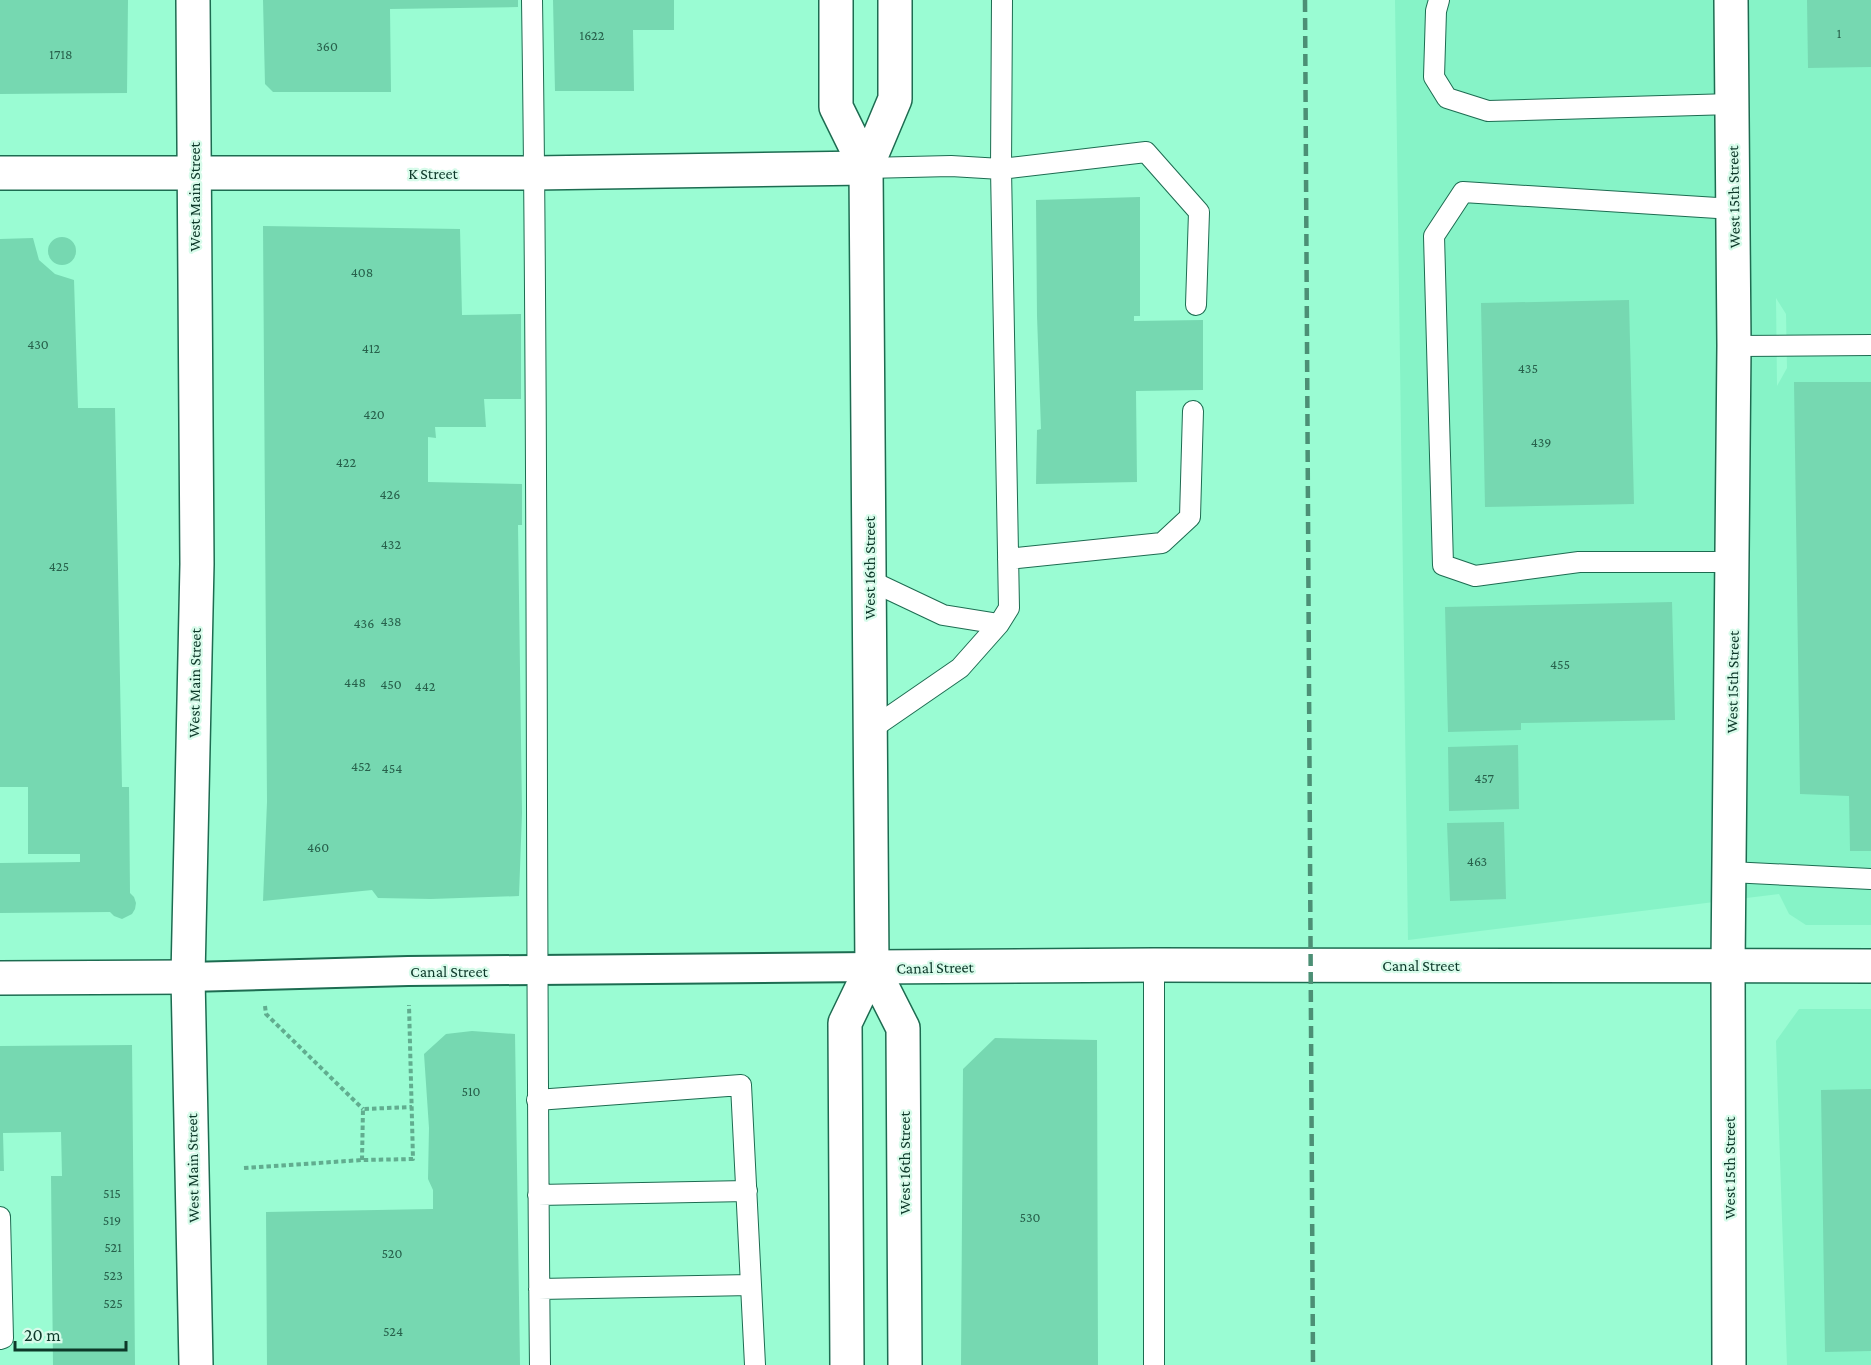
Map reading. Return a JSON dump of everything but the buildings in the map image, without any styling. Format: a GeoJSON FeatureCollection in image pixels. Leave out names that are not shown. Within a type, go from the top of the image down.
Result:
{"type":"FeatureCollection","features":[{"type":"Feature","properties":{"kind":"street","name":"West Main Street"},"geometry":{"type":"LineString","coordinates":[[193,0],[197,564],[188,977],[196,1365]]}},
{"type":"Feature","properties":{"kind":"street","name":"West 16th Street"},"geometry":{"type":"LineString","coordinates":[[836,0],[836,107],[866,168]]}},
{"type":"Feature","properties":{"kind":"street","name":"West 16th Street"},"geometry":{"type":"LineString","coordinates":[[847,1365],[845,1023],[872,967],[866,168],[895,99],[895,0]]}},
{"type":"Feature","properties":{"kind":"street","name":"West 15th Street"},"geometry":{"type":"LineString","coordinates":[[1729,1365],[1728,965],[1734,346],[1731,0]]}},
{"type":"Feature","properties":{"kind":"street","name":"K Street"},"geometry":{"type":"LineString","coordinates":[[0,173],[535,174],[866,168]]}},
{"type":"Feature","properties":{"kind":"street","name":"Canal Street"},"geometry":{"type":"LineString","coordinates":[[0,978],[263,976],[408,971],[1154,965],[1871,966]]}},
{"type":"Feature","properties":{"kind":"street","name":"West 16th Street"},"geometry":{"type":"LineString","coordinates":[[872,967],[903,1028],[905,1365]]}},
{"type":"Feature","properties":{"kind":"lane"},"geometry":{"type":"LineString","coordinates":[[532,0],[535,174],[537,1100],[540,1365]]}},
{"type":"Feature","properties":{"kind":"lane"},"geometry":{"type":"LineString","coordinates":[[870,729],[960,668],[999,624],[1009,608],[1001,169],[1002,0]]}},
{"type":"Feature","properties":{"kind":"lane"},"geometry":{"type":"LineString","coordinates":[[1439,0],[1436,11],[1434,77],[1447,98],[1488,111],[1732,104]]}},
{"type":"Feature","properties":{"kind":"lane"},"geometry":{"type":"LineString","coordinates":[[866,168],[951,166],[1001,169],[1146,152],[1199,212],[1196,304]]}},
{"type":"Feature","properties":{"kind":"lane"},"geometry":{"type":"LineString","coordinates":[[1733,209],[1463,192],[1434,236],[1443,565],[1475,576],[1579,562],[1733,562]]}},
{"type":"Feature","properties":{"kind":"lane"},"geometry":{"type":"LineString","coordinates":[[1734,346],[1871,345]]}},
{"type":"Feature","properties":{"kind":"lane"},"geometry":{"type":"LineString","coordinates":[[1008,559],[1162,543],[1190,517],[1193,411]]}},
{"type":"Feature","properties":{"kind":"lane"},"geometry":{"type":"LineString","coordinates":[[869,580],[943,615],[999,624]]}},
{"type":"Feature","properties":{"kind":"lane"},"geometry":{"type":"LineString","coordinates":[[1730,872],[1871,879]]}},
{"type":"Feature","properties":{"kind":"lane"},"geometry":{"type":"LineString","coordinates":[[1154,965],[1154,1365]]}},
{"type":"Feature","properties":{"kind":"lane"},"geometry":{"type":"LineString","coordinates":[[537,1100],[741,1085],[755,1365]]}},
{"type":"Feature","properties":{"kind":"lane"},"geometry":{"type":"LineString","coordinates":[[538,1195],[747,1191]]}},
{"type":"Feature","properties":{"kind":"lane"},"geometry":{"type":"LineString","coordinates":[[0,1216],[3,1338],[0,1339]]}},
{"type":"Feature","properties":{"kind":"lane"},"geometry":{"type":"LineString","coordinates":[[539,1289],[751,1285]]}},
{"type":"Feature","properties":{"kind":"path"},"geometry":{"type":"LineString","coordinates":[[244,1168],[413,1159],[408,971]]}},
{"type":"Feature","properties":{"kind":"path"},"geometry":{"type":"LineString","coordinates":[[263,976],[266,1014],[363,1109],[362,1160]]}},
{"type":"Feature","properties":{"kind":"path"},"geometry":{"type":"LineString","coordinates":[[363,1109],[412,1107]]}},
{"type":"Feature","properties":{"kind":"shaded area"},"geometry":{"type":"Polygon","coordinates":[[[1395,0],[1871,0],[1871,925],[1806,925],[1789,914],[1779,894],[1408,940],[1395,0]],[[1776,298],[1777,386],[1787,368],[1786,314],[1776,298]]]}},
{"type":"Feature","properties":{"kind":"shaded area"},"geometry":{"type":"Polygon","coordinates":[[[1799,1009],[1871,1009],[1871,1365],[1787,1365],[1776,1041],[1799,1009]]]}},
{"type":"Feature","properties":{"kind":"railway"},"geometry":{"type":"LineString","coordinates":[[1305,0],[1313,1365]]}}]}
